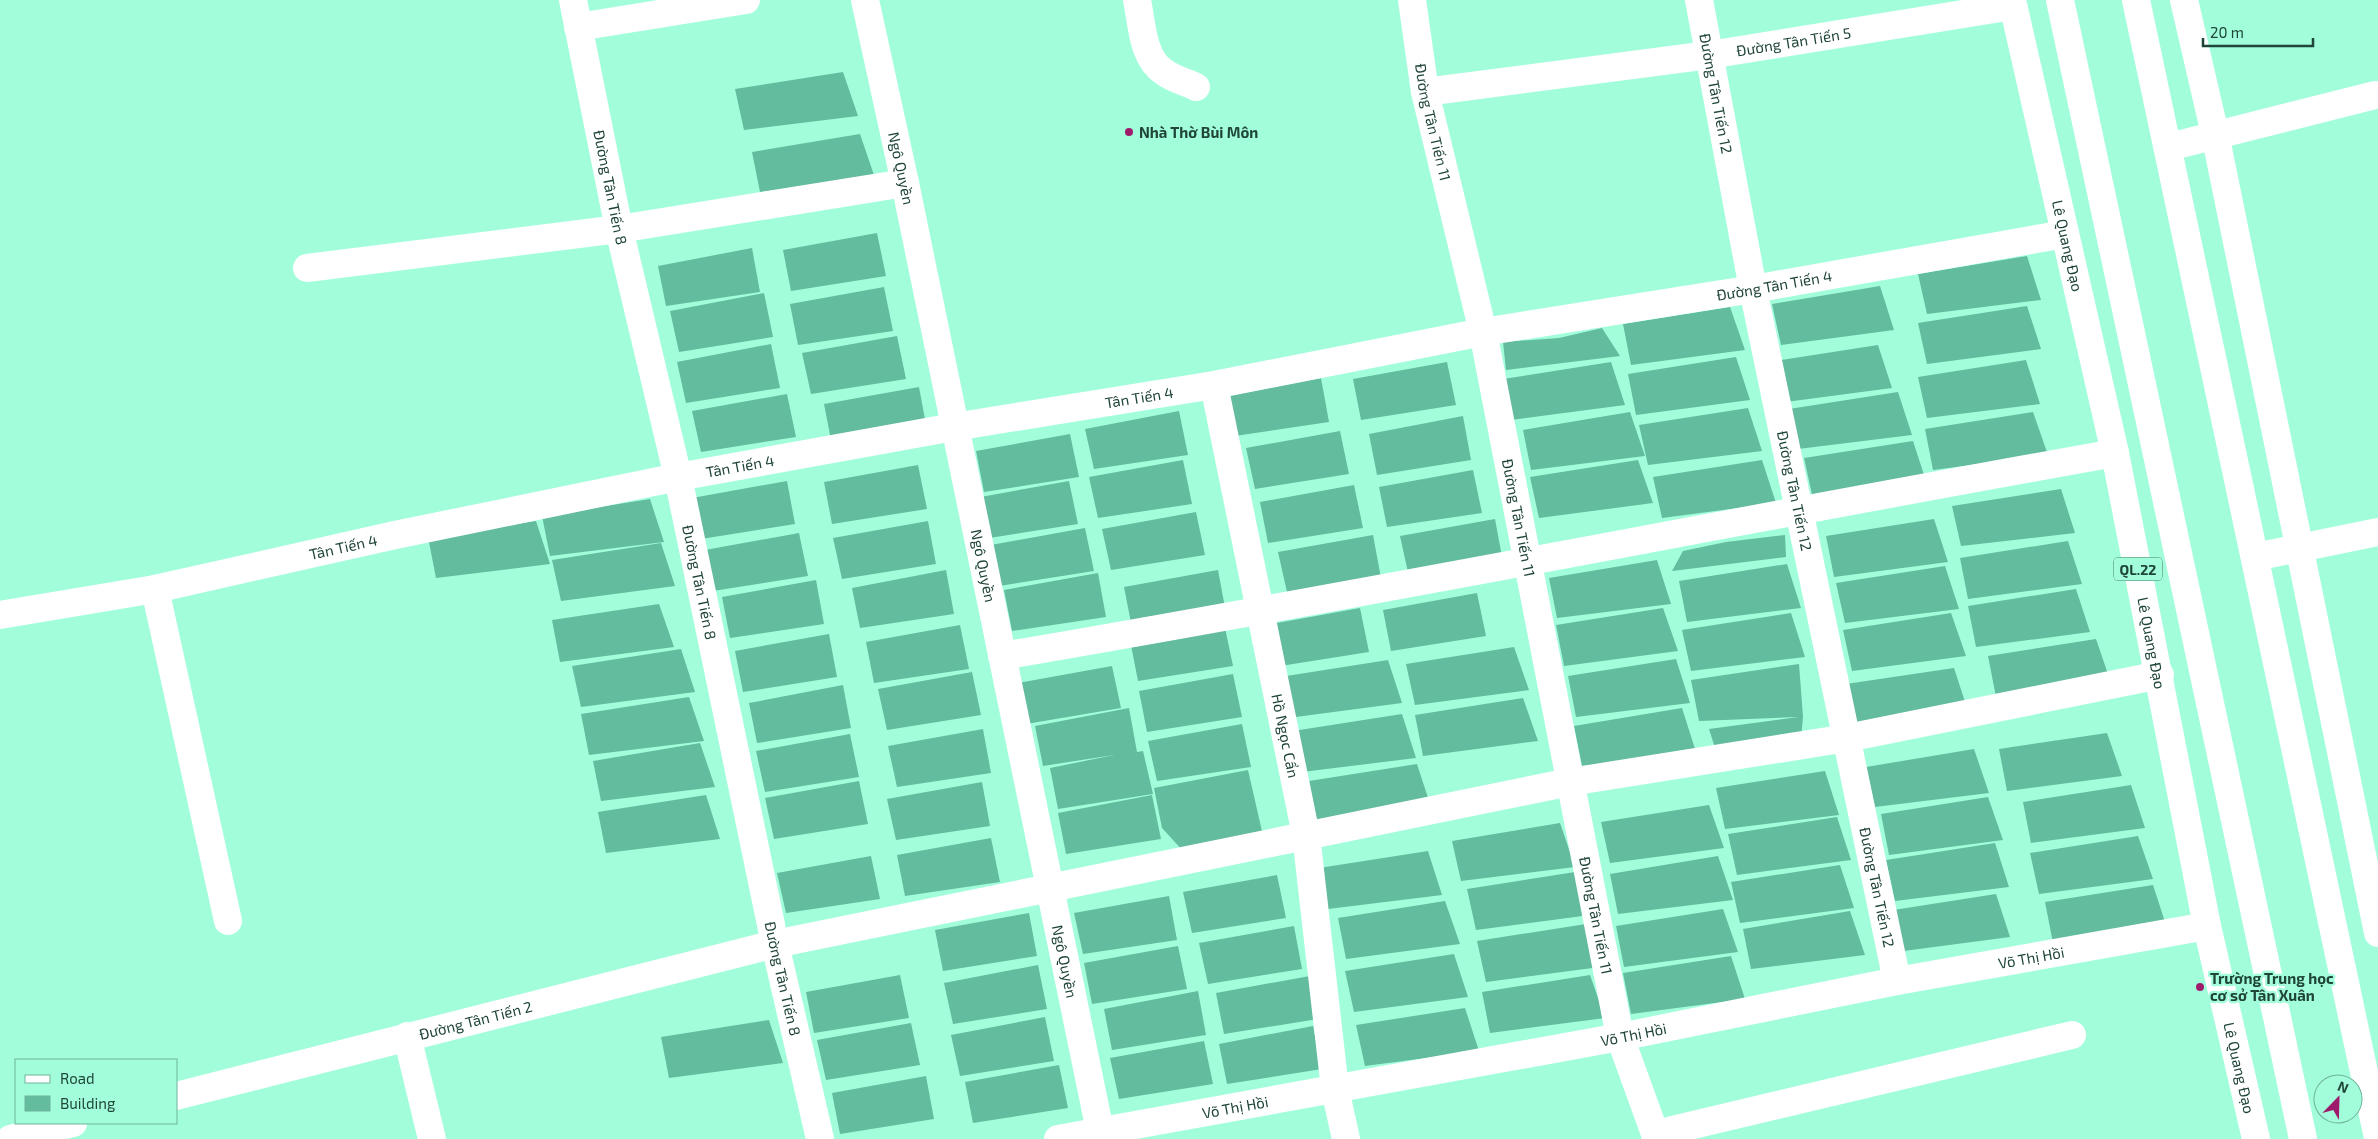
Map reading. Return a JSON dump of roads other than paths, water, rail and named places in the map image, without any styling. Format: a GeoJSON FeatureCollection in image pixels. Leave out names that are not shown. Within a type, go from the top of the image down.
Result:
{"type":"FeatureCollection","features":[{"type":"Feature","properties":{"kind":"main road","name":"Đường Tân Tiến 8"},"geometry":{"type":"LineString","coordinates":[[572,0],[620,229],[678,477],[775,944],[820,1139]]}},
{"type":"Feature","properties":{"kind":"main road"},"geometry":{"type":"LineString","coordinates":[[578,27],[746,0]]}},
{"type":"Feature","properties":{"kind":"main road","name":"Ngô Quyền"},"geometry":{"type":"LineString","coordinates":[[864,0],[905,183],[1100,1131]]}},
{"type":"Feature","properties":{"kind":"main road"},"geometry":{"type":"LineString","coordinates":[[1137,0],[1149,55],[1155,65],[1164,73],[1196,87]]}},
{"type":"Feature","properties":{"kind":"main road","name":"Đường Tân Tiến 11"},"geometry":{"type":"LineString","coordinates":[[1412,0],[1425,92],[1482,332],[1620,1037],[1655,1134],[2072,1035]]}},
{"type":"Feature","properties":{"kind":"main road","name":"Đường Tân Tiến 12"},"geometry":{"type":"LineString","coordinates":[[1699,0],[1754,289],[1897,981]]}},
{"type":"Feature","properties":{"kind":"main road","name":"QL.22"},"geometry":{"type":"LineString","coordinates":[[2060,0],[2303,1139]]}},
{"type":"Feature","properties":{"kind":"main road"},"geometry":{"type":"LineString","coordinates":[[2136,0],[2169,147],[2378,1138]]}},
{"type":"Feature","properties":{"kind":"main road"},"geometry":{"type":"LineString","coordinates":[[2184,0],[2372,878],[2378,933]]}},
{"type":"Feature","properties":{"kind":"main road","name":"Đường Tân Tiến 5"},"geometry":{"type":"LineString","coordinates":[[1425,92],[1709,55],[2012,3]]}},
{"type":"Feature","properties":{"kind":"main road","name":"Lê Quang Đạo"},"geometry":{"type":"LineString","coordinates":[[2012,3],[2115,453],[2160,676],[2207,926],[2256,1139]]}},
{"type":"Feature","properties":{"kind":"main road"},"geometry":{"type":"LineString","coordinates":[[2169,147],[2214,134],[2375,95]]}},
{"type":"Feature","properties":{"kind":"main road"},"geometry":{"type":"LineString","coordinates":[[307,268],[620,229],[905,183]]}},
{"type":"Feature","properties":{"kind":"main road","name":"Đường Tân Tiến 4"},"geometry":{"type":"LineString","coordinates":[[1482,332],[1754,289],[2065,234]]}},
{"type":"Feature","properties":{"kind":"main road","name":"Tân Tiến 4"},"geometry":{"type":"LineString","coordinates":[[0,615],[155,589],[395,535],[678,477],[954,427],[1214,386],[1482,332]]}},
{"type":"Feature","properties":{"kind":"main road","name":"Hồ Ngọc Cẩn"},"geometry":{"type":"LineString","coordinates":[[1214,386],[1306,835],[1335,1089],[1346,1139]]}},
{"type":"Feature","properties":{"kind":"main road"},"geometry":{"type":"LineString","coordinates":[[1002,656],[1260,612],[1528,563],[1799,509],[2115,453]]}},
{"type":"Feature","properties":{"kind":"main road"},"geometry":{"type":"LineString","coordinates":[[2256,557],[2300,546],[2378,532]]}},
{"type":"Feature","properties":{"kind":"main road"},"geometry":{"type":"LineString","coordinates":[[155,589],[228,921]]}},
{"type":"Feature","properties":{"kind":"main road","name":"Đường Tân Tiến 2"},"geometry":{"type":"LineString","coordinates":[[178,1095],[775,944],[1570,782],[1847,738],[2160,676]]}},
{"type":"Feature","properties":{"kind":"main road","name":"Võ Thị Hồi"},"geometry":{"type":"LineString","coordinates":[[1058,1139],[1620,1037],[1897,981],[2207,926]]}},
{"type":"Feature","properties":{"kind":"main road"},"geometry":{"type":"LineString","coordinates":[[407,1036],[432,1139]]}},
{"type":"Feature","properties":{"kind":"main road"},"geometry":{"type":"LineString","coordinates":[[10,1139],[69,1124]]}},
{"type":"Feature","properties":{"kind":"place","name":"Nhà Thờ Bùi Môn"},"geometry":{"type":"Point","coordinates":[1129,132]}},
{"type":"Feature","properties":{"kind":"place","name":"Trường Trung học cơ sở Tân Xuân"},"geometry":{"type":"Point","coordinates":[2200,987]}}]}
